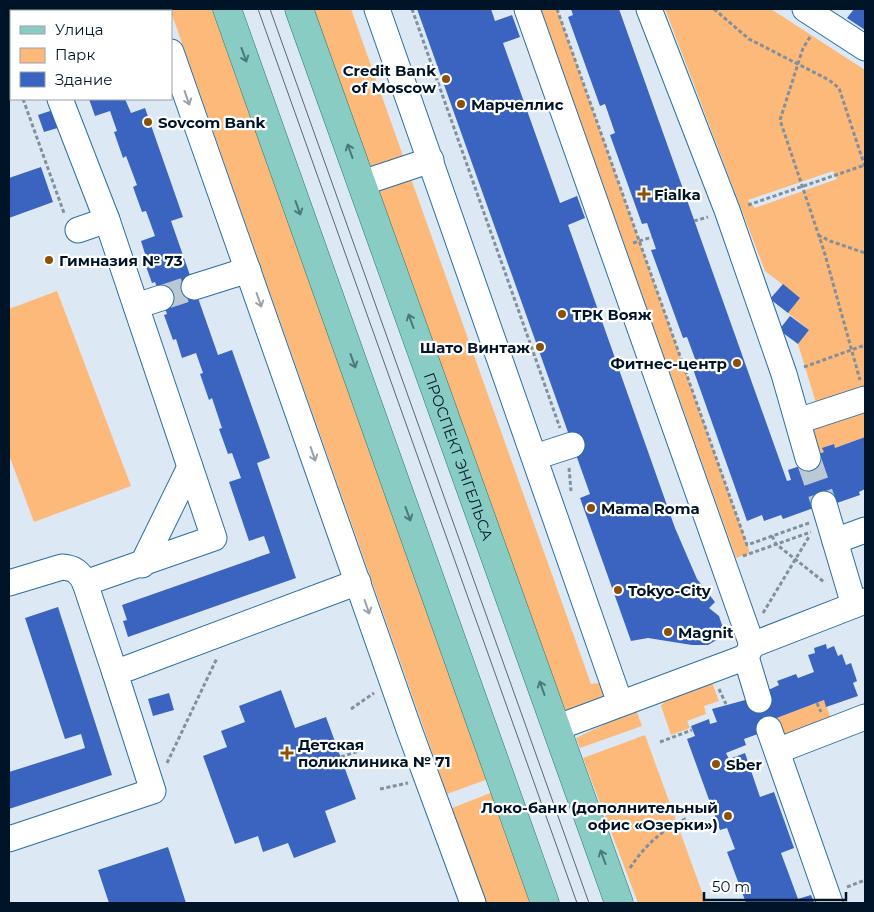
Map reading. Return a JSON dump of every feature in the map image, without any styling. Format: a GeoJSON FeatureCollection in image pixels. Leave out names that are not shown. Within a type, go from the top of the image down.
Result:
{"type":"FeatureCollection","features":[{"type":"Feature","properties":{"kind":"main road"},"geometry":{"type":"LineString","coordinates":[[228,9],[545,903]]}},
{"type":"Feature","properties":{"kind":"main road","name":"ПРОСПЕКТ ЭНГЕЛЬСА"},"geometry":{"type":"LineString","coordinates":[[299,9],[619,903]]}},
{"type":"Feature","properties":{"kind":"street"},"geometry":{"type":"LineString","coordinates":[[377,9],[620,703]]}},
{"type":"Feature","properties":{"kind":"street"},"geometry":{"type":"LineString","coordinates":[[527,9],[749,651],[759,700]]}},
{"type":"Feature","properties":{"kind":"street"},"geometry":{"type":"LineString","coordinates":[[649,9],[727,210],[784,374],[808,458]]}},
{"type":"Feature","properties":{"kind":"street"},"geometry":{"type":"LineString","coordinates":[[826,16],[865,48]]}},
{"type":"Feature","properties":{"kind":"street"},"geometry":{"type":"LineString","coordinates":[[172,55],[473,903]]}},
{"type":"Feature","properties":{"kind":"street"},"geometry":{"type":"LineString","coordinates":[[60,100],[106,220],[214,538],[142,565],[86,583]]}},
{"type":"Feature","properties":{"kind":"street"},"geometry":{"type":"LineString","coordinates":[[362,183],[431,160]]}},
{"type":"Feature","properties":{"kind":"street"},"geometry":{"type":"LineString","coordinates":[[72,222],[106,220]]}},
{"type":"Feature","properties":{"kind":"street"},"geometry":{"type":"LineString","coordinates":[[194,287],[248,270]]}},
{"type":"Feature","properties":{"kind":"street"},"geometry":{"type":"LineString","coordinates":[[136,306],[161,298]]}},
{"type":"Feature","properties":{"kind":"street"},"geometry":{"type":"LineString","coordinates":[[798,421],[865,398]]}},
{"type":"Feature","properties":{"kind":"street"},"geometry":{"type":"LineString","coordinates":[[535,457],[570,446]]}},
{"type":"Feature","properties":{"kind":"street"},"geometry":{"type":"LineString","coordinates":[[142,565],[190,467]]}},
{"type":"Feature","properties":{"kind":"street"},"geometry":{"type":"LineString","coordinates":[[556,728],[749,651],[860,603],[835,541],[821,517]]}},
{"type":"Feature","properties":{"kind":"street"},"geometry":{"type":"LineString","coordinates":[[835,541],[865,530]]}},
{"type":"Feature","properties":{"kind":"street"},"geometry":{"type":"LineString","coordinates":[[9,584],[62,567],[71,568],[80,573],[86,583],[154,791],[9,839]]}},
{"type":"Feature","properties":{"kind":"street"},"geometry":{"type":"LineString","coordinates":[[115,673],[358,582]]}},
{"type":"Feature","properties":{"kind":"street"},"geometry":{"type":"LineString","coordinates":[[830,903],[773,740],[865,717]]}},
{"type":"Feature","properties":{"kind":"path"},"geometry":{"type":"LineString","coordinates":[[412,9],[570,446],[571,494]]}},
{"type":"Feature","properties":{"kind":"path"},"geometry":{"type":"LineString","coordinates":[[557,9],[750,553]]}},
{"type":"Feature","properties":{"kind":"path"},"geometry":{"type":"LineString","coordinates":[[714,9],[749,39],[829,80],[839,88],[865,166],[744,207],[727,210]]}},
{"type":"Feature","properties":{"kind":"path"},"geometry":{"type":"LineString","coordinates":[[826,16],[803,48],[780,120],[818,234],[865,398]]}},
{"type":"Feature","properties":{"kind":"path"},"geometry":{"type":"LineString","coordinates":[[22,100],[72,222]]}},
{"type":"Feature","properties":{"kind":"path"},"geometry":{"type":"LineString","coordinates":[[818,234],[830,241],[865,253]]}},
{"type":"Feature","properties":{"kind":"path"},"geometry":{"type":"LineString","coordinates":[[625,246],[652,236]]}},
{"type":"Feature","properties":{"kind":"path"},"geometry":{"type":"LineString","coordinates":[[784,374],[865,346]]}},
{"type":"Feature","properties":{"kind":"path"},"geometry":{"type":"LineString","coordinates":[[736,558],[776,544],[821,517]]}},
{"type":"Feature","properties":{"kind":"path"},"geometry":{"type":"LineString","coordinates":[[759,620],[821,517]]}},
{"type":"Feature","properties":{"kind":"path"},"geometry":{"type":"LineString","coordinates":[[748,545],[802,526]]}},
{"type":"Feature","properties":{"kind":"path"},"geometry":{"type":"LineString","coordinates":[[772,536],[776,544],[825,583]]}},
{"type":"Feature","properties":{"kind":"path"},"geometry":{"type":"LineString","coordinates":[[154,791],[231,630]]}},
{"type":"Feature","properties":{"kind":"path"},"geometry":{"type":"LineString","coordinates":[[351,709],[370,694],[379,692]]}},
{"type":"Feature","properties":{"kind":"path"},"geometry":{"type":"LineString","coordinates":[[817,703],[821,713]]}},
{"type":"Feature","properties":{"kind":"path"},"geometry":{"type":"LineString","coordinates":[[660,742],[692,730]]}},
{"type":"Feature","properties":{"kind":"path"},"geometry":{"type":"LineString","coordinates":[[341,757],[366,748]]}},
{"type":"Feature","properties":{"kind":"path"},"geometry":{"type":"LineString","coordinates":[[380,789],[413,781]]}},
{"type":"Feature","properties":{"kind":"path"},"geometry":{"type":"LineString","coordinates":[[629,871],[650,842],[686,818]]}},
{"type":"Feature","properties":{"kind":"green space"},"geometry":{"type":"Polygon","coordinates":[[[211,9],[215,11],[488,779],[447,794],[172,15],[172,10],[170,10],[211,9]]]}},
{"type":"Feature","properties":{"kind":"green space"},"geometry":{"type":"Polygon","coordinates":[[[310,9],[351,9],[403,156],[370,167],[365,163],[310,9]]]}},
{"type":"Feature","properties":{"kind":"green space"},"geometry":{"type":"Polygon","coordinates":[[[541,9],[557,9],[750,553],[736,558],[541,9]]]}},
{"type":"Feature","properties":{"kind":"green space"},"geometry":{"type":"Polygon","coordinates":[[[665,9],[771,9],[865,70],[865,387],[816,403],[798,344],[809,330],[788,313],[800,298],[765,271],[665,9]],[[833,171],[748,200],[755,208],[837,179],[833,171]]]}},
{"type":"Feature","properties":{"kind":"green space"},"geometry":{"type":"Polygon","coordinates":[[[409,173],[591,684],[608,682],[612,694],[563,713],[375,189],[409,173]]]}},
{"type":"Feature","properties":{"kind":"green space"},"geometry":{"type":"Polygon","coordinates":[[[57,291],[131,486],[34,522],[9,455],[9,309],[57,291]]]}},
{"type":"Feature","properties":{"kind":"green space"},"geometry":{"type":"Polygon","coordinates":[[[865,408],[865,437],[835,448],[833,444],[823,448],[824,452],[813,456],[808,431],[816,424],[865,408]]]}},
{"type":"Feature","properties":{"kind":"green space"},"geometry":{"type":"Polygon","coordinates":[[[711,680],[719,701],[704,706],[706,714],[687,721],[690,728],[671,735],[661,706],[668,697],[711,680]]]}},
{"type":"Feature","properties":{"kind":"green space"},"geometry":{"type":"Polygon","coordinates":[[[824,700],[835,729],[784,748],[774,719],[824,700]]]}},
{"type":"Feature","properties":{"kind":"green space"},"geometry":{"type":"Polygon","coordinates":[[[636,709],[642,726],[580,748],[576,738],[636,709]]]}},
{"type":"Feature","properties":{"kind":"green space"},"geometry":{"type":"Polygon","coordinates":[[[645,735],[706,903],[638,903],[583,758],[645,735]]]}},
{"type":"Feature","properties":{"kind":"green space"},"geometry":{"type":"Polygon","coordinates":[[[493,792],[533,903],[486,903],[452,808],[493,792]]]}},
{"type":"Feature","properties":{"kind":"building"},"geometry":{"type":"Polygon","coordinates":[[[57,9],[94,10],[58,10],[57,9]]]}},
{"type":"Feature","properties":{"kind":"building","name":"ТРК Вояж"},"geometry":{"type":"Polygon","coordinates":[[[417,9],[491,9],[495,21],[512,15],[520,37],[503,43],[560,203],[577,196],[585,218],[568,225],[675,528],[697,579],[715,602],[709,608],[719,616],[723,628],[720,638],[708,645],[692,645],[648,638],[631,641],[580,498],[590,494],[417,9]]]}},
{"type":"Feature","properties":{"kind":"building"},"geometry":{"type":"Polygon","coordinates":[[[571,9],[619,9],[787,481],[791,480],[788,470],[800,466],[798,461],[824,452],[822,448],[834,444],[835,448],[865,437],[865,489],[859,492],[860,495],[834,504],[833,501],[783,519],[781,515],[764,521],[762,515],[747,521],[693,369],[698,367],[687,337],[683,338],[651,250],[656,249],[647,223],[642,224],[610,135],[615,133],[605,104],[600,106],[568,17],[573,15],[571,9]]]}},
{"type":"Feature","properties":{"kind":"building"},"geometry":{"type":"Polygon","coordinates":[[[854,9],[865,9],[865,30],[847,18],[854,9]]]}},
{"type":"Feature","properties":{"kind":"building"},"geometry":{"type":"Polygon","coordinates":[[[89,100],[125,100],[131,113],[145,108],[183,217],[171,221],[218,355],[232,350],[270,458],[257,463],[296,578],[128,637],[123,621],[127,620],[122,605],[270,553],[264,536],[249,541],[229,482],[241,478],[232,453],[228,454],[219,429],[222,428],[212,398],[209,400],[200,374],[203,373],[196,353],[182,358],[176,339],[173,340],[164,315],[167,314],[155,282],[152,283],[143,258],[146,257],[141,241],[155,236],[146,211],[142,212],[133,187],[137,185],[126,156],[123,158],[114,132],[117,131],[110,111],[95,116],[89,100]]]}},
{"type":"Feature","properties":{"kind":"building"},"geometry":{"type":"Polygon","coordinates":[[[56,109],[61,127],[44,132],[38,115],[56,109]]]}},
{"type":"Feature","properties":{"kind":"building"},"geometry":{"type":"Polygon","coordinates":[[[41,167],[53,202],[9,218],[9,178],[41,167]]]}},
{"type":"Feature","properties":{"kind":"building"},"geometry":{"type":"Polygon","coordinates":[[[783,284],[800,298],[788,313],[770,299],[783,284]]]}},
{"type":"Feature","properties":{"kind":"building"},"geometry":{"type":"Polygon","coordinates":[[[790,316],[809,330],[798,344],[779,330],[790,316]]]}},
{"type":"Feature","properties":{"kind":"building"},"geometry":{"type":"Polygon","coordinates":[[[58,607],[112,775],[9,809],[9,772],[85,748],[81,734],[65,739],[25,618],[58,607]]]}},
{"type":"Feature","properties":{"kind":"building"},"geometry":{"type":"Polygon","coordinates":[[[826,644],[827,649],[834,646],[838,656],[842,654],[846,665],[851,663],[857,681],[853,683],[858,696],[826,707],[824,700],[774,719],[777,727],[744,739],[746,745],[726,753],[729,759],[745,753],[760,797],[774,792],[794,848],[781,853],[798,899],[811,895],[814,903],[746,903],[727,852],[735,849],[727,828],[720,830],[687,739],[695,736],[691,726],[709,719],[710,724],[717,722],[712,709],[749,699],[779,685],[777,681],[796,674],[798,678],[814,672],[808,655],[815,653],[814,648],[826,644]]]}},
{"type":"Feature","properties":{"kind":"building"},"geometry":{"type":"Polygon","coordinates":[[[281,690],[295,728],[326,717],[356,799],[325,811],[336,842],[294,858],[288,843],[263,852],[258,836],[235,844],[203,756],[227,747],[221,731],[245,722],[239,706],[281,690]]]}},
{"type":"Feature","properties":{"kind":"building"},"geometry":{"type":"Polygon","coordinates":[[[169,693],[174,710],[153,716],[148,699],[169,693]]]}},
{"type":"Feature","properties":{"kind":"building"},"geometry":{"type":"Polygon","coordinates":[[[168,847],[186,903],[109,903],[98,870],[168,847]]]}},
{"type":"Feature","properties":{"kind":"tunnel"},"geometry":{"type":"LineString","coordinates":[[161,298],[194,287]]}},
{"type":"Feature","properties":{"kind":"tunnel"},"geometry":{"type":"LineString","coordinates":[[808,458],[824,504]]}},
{"type":"Feature","properties":{"kind":"tram line"},"geometry":{"type":"LineString","coordinates":[[258,9],[577,903]]}},
{"type":"Feature","properties":{"kind":"tram line"},"geometry":{"type":"LineString","coordinates":[[270,9],[589,903]]}},
{"type":"Feature","properties":{"kind":"place","name":"Credit Bank of Moscow"},"geometry":{"type":"Point","coordinates":[446,79]}},
{"type":"Feature","properties":{"kind":"place","name":"Марчеллис"},"geometry":{"type":"Point","coordinates":[461,104]}},
{"type":"Feature","properties":{"kind":"place","name":"Sovcom Bank"},"geometry":{"type":"Point","coordinates":[148,122]}},
{"type":"Feature","properties":{"kind":"place","name":"Fialka"},"geometry":{"type":"Point","coordinates":[644,194]}},
{"type":"Feature","properties":{"kind":"place","name":"Гимназия № 73"},"geometry":{"type":"Point","coordinates":[49,260]}},
{"type":"Feature","properties":{"kind":"place","name":"ТРК Вояж"},"geometry":{"type":"Point","coordinates":[562,314]}},
{"type":"Feature","properties":{"kind":"place","name":"Шато Винтаж"},"geometry":{"type":"Point","coordinates":[540,347]}},
{"type":"Feature","properties":{"kind":"place","name":"Фитнес-центр"},"geometry":{"type":"Point","coordinates":[737,363]}},
{"type":"Feature","properties":{"kind":"place","name":"Mama Roma"},"geometry":{"type":"Point","coordinates":[591,508]}},
{"type":"Feature","properties":{"kind":"place","name":"Tokyo-City"},"geometry":{"type":"Point","coordinates":[618,590]}},
{"type":"Feature","properties":{"kind":"place","name":"Magnit"},"geometry":{"type":"Point","coordinates":[668,632]}},
{"type":"Feature","properties":{"kind":"place","name":"Детская поликлиника № 71"},"geometry":{"type":"Point","coordinates":[287,753]}},
{"type":"Feature","properties":{"kind":"place","name":"Sber"},"geometry":{"type":"Point","coordinates":[716,764]}},
{"type":"Feature","properties":{"kind":"place","name":"Локо-банк (дополнительный офис «Озерки»)"},"geometry":{"type":"Point","coordinates":[728,816]}}]}
